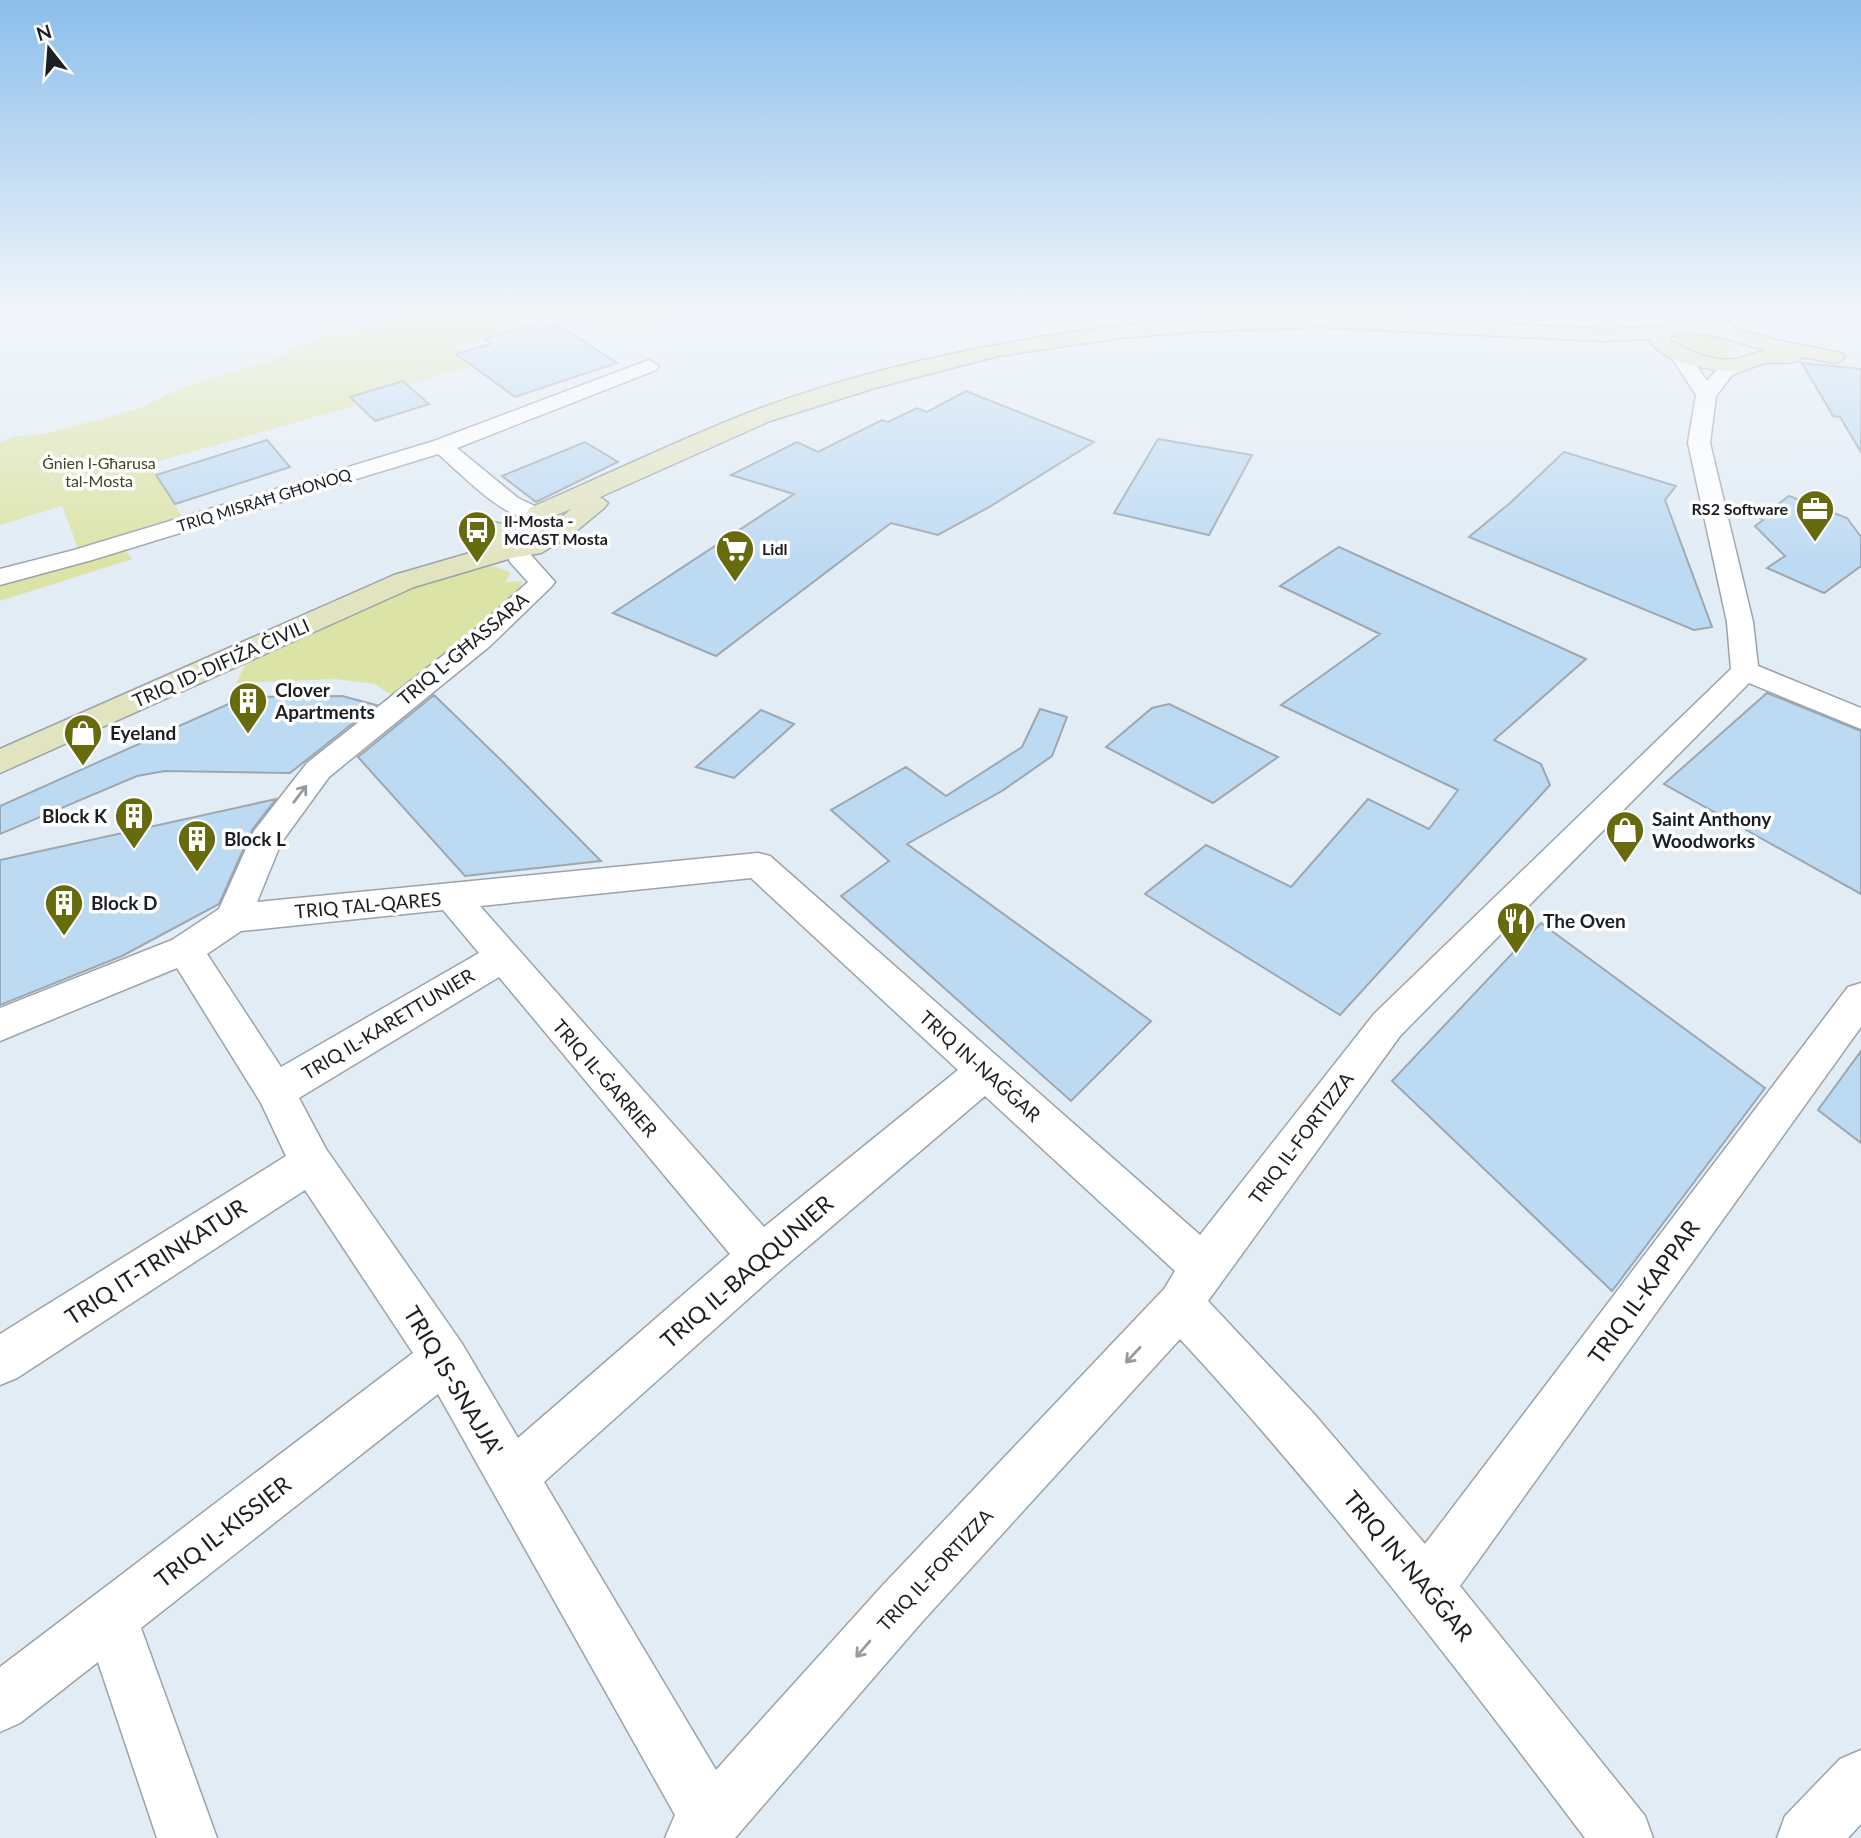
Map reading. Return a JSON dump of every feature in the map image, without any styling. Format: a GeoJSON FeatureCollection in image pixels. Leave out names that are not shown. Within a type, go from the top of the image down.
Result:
{"type":"FeatureCollection","features":[{"type":"Feature","properties":{"kind":"main road","name":"TRIQ ID-DIFIŻA ĊIVILI"},"geometry":{"type":"LineString","coordinates":[[0,762],[523,528],[762,416],[830,395]]}},
{"type":"Feature","properties":{"kind":"main road","name":"TRIQ ID-DIFIŻA ĊIVILI"},"geometry":{"type":"LineString","coordinates":[[523,528],[594,503],[700,450],[770,422],[859,395]]}},
{"type":"Feature","properties":{"kind":"street","name":"TRIQ MISRAĦ GĦONOQ"},"geometry":{"type":"LineString","coordinates":[[0,577],[83,555],[442,446],[575,395]]}},
{"type":"Feature","properties":{"kind":"street"},"geometry":{"type":"LineString","coordinates":[[1706,395],[1699,443],[1740,622],[1745,671],[1861,719]]}},
{"type":"Feature","properties":{"kind":"street"},"geometry":{"type":"LineString","coordinates":[[442,446],[523,528]]}},
{"type":"Feature","properties":{"kind":"street","name":"TRIQ L-GĦASSARA"},"geometry":{"type":"LineString","coordinates":[[233,918],[265,839],[318,770],[480,640],[541,580],[519,557],[523,528]]}},
{"type":"Feature","properties":{"kind":"street","name":"TRIQ IL-FORTIZZA"},"geometry":{"type":"LineString","coordinates":[[703,1829],[902,1604],[1191,1286],[1387,1026],[1745,671]]}},
{"type":"Feature","properties":{"kind":"street","name":"TRIQ TAL-QARES"},"geometry":{"type":"LineString","coordinates":[[0,1025],[185,950],[233,918],[758,865]]}},
{"type":"Feature","properties":{"kind":"street","name":"TRIQ IN-NAĠĠAR"},"geometry":{"type":"LineString","coordinates":[[758,865],[986,1071],[1191,1286],[1236,1363],[1427,1586],[1623,1838]]}},
{"type":"Feature","properties":{"kind":"street","name":"TRIQ IL-ĠARRIER"},"geometry":{"type":"LineString","coordinates":[[452,897],[501,958],[761,1257]]}},
{"type":"Feature","properties":{"kind":"street","name":"TRIQ IS-SNAJJA'"},"geometry":{"type":"LineString","coordinates":[[185,950],[275,1091],[311,1163],[444,1359],[703,1829]]}},
{"type":"Feature","properties":{"kind":"street","name":"TRIQ IL-KARETTUNIER"},"geometry":{"type":"LineString","coordinates":[[275,1091],[501,958]]}},
{"type":"Feature","properties":{"kind":"street","name":"TRIQ IL-KAPPAR"},"geometry":{"type":"LineString","coordinates":[[1427,1586],[1861,998]]}},
{"type":"Feature","properties":{"kind":"street","name":"TRIQ IL-BAQQUNIER"},"geometry":{"type":"LineString","coordinates":[[511,1477],[761,1257],[986,1071]]}},
{"type":"Feature","properties":{"kind":"street","name":"TRIQ IT-TRINKATUR"},"geometry":{"type":"LineString","coordinates":[[0,1361],[311,1163]]}},
{"type":"Feature","properties":{"kind":"street","name":"TRIQ IL-KISSIER"},"geometry":{"type":"LineString","coordinates":[[0,1703],[444,1359]]}},
{"type":"Feature","properties":{"kind":"street"},"geometry":{"type":"LineString","coordinates":[[111,1619],[187,1838]]}},
{"type":"Feature","properties":{"kind":"street"},"geometry":{"type":"LineString","coordinates":[[1807,1838],[1861,1780]]}},
{"type":"Feature","properties":{"kind":"green space","name":"Ġnien l-Għarusa tal-Mosta"},"geometry":{"type":"Polygon","coordinates":[[[168,395],[358,395],[350,397],[357,405],[149,464],[185,521],[79,551],[62,506],[0,525],[0,442],[14,437],[49,433],[138,409],[168,395]]]}},
{"type":"Feature","properties":{"kind":"green space"},"geometry":{"type":"Polygon","coordinates":[[[126,551],[132,559],[0,601],[0,585],[126,551]]]}},
{"type":"Feature","properties":{"kind":"green space"},"geometry":{"type":"Polygon","coordinates":[[[493,566],[511,573],[505,582],[522,581],[521,586],[470,640],[394,697],[375,684],[335,679],[236,683],[245,665],[432,579],[493,566]]]}},
{"type":"Feature","properties":{"kind":"building"},"geometry":{"type":"Polygon","coordinates":[[[419,395],[429,404],[375,421],[350,397],[419,395]]]}},
{"type":"Feature","properties":{"kind":"building"},"geometry":{"type":"Polygon","coordinates":[[[959,395],[975,395],[1094,442],[991,506],[938,535],[891,523],[716,656],[613,613],[794,494],[731,475],[797,442],[818,452],[882,420],[888,422],[917,408],[927,412],[959,395]]]}},
{"type":"Feature","properties":{"kind":"building"},"geometry":{"type":"Polygon","coordinates":[[[1821,395],[1861,395],[1861,452],[1840,417],[1833,416],[1821,395]]]}},
{"type":"Feature","properties":{"kind":"building"},"geometry":{"type":"Polygon","coordinates":[[[1158,439],[1252,455],[1209,535],[1114,513],[1158,439]]]}},
{"type":"Feature","properties":{"kind":"building"},"geometry":{"type":"Polygon","coordinates":[[[267,440],[290,467],[175,504],[156,475],[267,440]]]}},
{"type":"Feature","properties":{"kind":"building"},"geometry":{"type":"Polygon","coordinates":[[[585,442],[618,462],[536,502],[502,476],[585,442]]]}},
{"type":"Feature","properties":{"kind":"building"},"geometry":{"type":"Polygon","coordinates":[[[1564,452],[1676,486],[1665,500],[1712,627],[1694,630],[1469,537],[1564,452]]]}},
{"type":"Feature","properties":{"kind":"building","name":"RS2 Software"},"geometry":{"type":"Polygon","coordinates":[[[1789,496],[1847,518],[1861,537],[1861,566],[1824,593],[1767,568],[1785,556],[1755,526],[1763,520],[1760,518],[1789,496]]]}},
{"type":"Feature","properties":{"kind":"building"},"geometry":{"type":"Polygon","coordinates":[[[1339,547],[1586,659],[1494,740],[1541,764],[1550,785],[1340,1015],[1145,894],[1206,845],[1291,887],[1368,799],[1429,829],[1458,790],[1281,705],[1380,634],[1280,586],[1339,547]]]}},
{"type":"Feature","properties":{"kind":"building"},"geometry":{"type":"Polygon","coordinates":[[[1767,693],[1861,731],[1861,894],[1664,784],[1767,693]]]}},
{"type":"Feature","properties":{"kind":"building"},"geometry":{"type":"Polygon","coordinates":[[[434,695],[601,861],[465,876],[358,757],[434,695]]]}},
{"type":"Feature","properties":{"kind":"building","name":"Clover Apartments"},"geometry":{"type":"Polygon","coordinates":[[[342,696],[376,705],[290,773],[165,771],[137,776],[0,834],[0,806],[244,697],[342,696]]]}},
{"type":"Feature","properties":{"kind":"building"},"geometry":{"type":"Polygon","coordinates":[[[1169,704],[1278,757],[1213,803],[1106,747],[1152,708],[1169,704]]]}},
{"type":"Feature","properties":{"kind":"building"},"geometry":{"type":"Polygon","coordinates":[[[1040,709],[1067,717],[1052,756],[1002,791],[907,844],[1151,1021],[1071,1101],[841,896],[889,861],[831,810],[906,767],[946,796],[1022,747],[1040,709]]]}},
{"type":"Feature","properties":{"kind":"building"},"geometry":{"type":"Polygon","coordinates":[[[761,710],[794,724],[734,778],[696,767],[761,710]]]}},
{"type":"Feature","properties":{"kind":"building"},"geometry":{"type":"Polygon","coordinates":[[[276,799],[252,830],[219,904],[122,956],[0,1005],[0,860],[276,799]]]}},
{"type":"Feature","properties":{"kind":"building"},"geometry":{"type":"Polygon","coordinates":[[[1541,923],[1765,1088],[1612,1291],[1392,1081],[1541,923]]]}},
{"type":"Feature","properties":{"kind":"building"},"geometry":{"type":"Polygon","coordinates":[[[1861,1051],[1861,1143],[1818,1110],[1861,1051]]]}},
{"type":"Feature","properties":{"kind":"place","name":"RS2 Software"},"geometry":{"type":"Point","coordinates":[1815,543]}},
{"type":"Feature","properties":{"kind":"place","name":"Il-Mosta - MCAST Mosta"},"geometry":{"type":"Point","coordinates":[477,564]}},
{"type":"Feature","properties":{"kind":"place","name":"Lidl"},"geometry":{"type":"Point","coordinates":[735,583]}},
{"type":"Feature","properties":{"kind":"place","name":"Clover Apartments"},"geometry":{"type":"Point","coordinates":[248,735]}},
{"type":"Feature","properties":{"kind":"place","name":"Eyeland"},"geometry":{"type":"Point","coordinates":[83,767]}},
{"type":"Feature","properties":{"kind":"place","name":"Block K"},"geometry":{"type":"Point","coordinates":[134,850]}},
{"type":"Feature","properties":{"kind":"place","name":"Saint Anthony Woodworks"},"geometry":{"type":"Point","coordinates":[1625,864]}},
{"type":"Feature","properties":{"kind":"place","name":"Block L"},"geometry":{"type":"Point","coordinates":[197,873]}},
{"type":"Feature","properties":{"kind":"place","name":"Block D"},"geometry":{"type":"Point","coordinates":[64,937]}},
{"type":"Feature","properties":{"kind":"place","name":"The Oven"},"geometry":{"type":"Point","coordinates":[1516,955]}}]}
